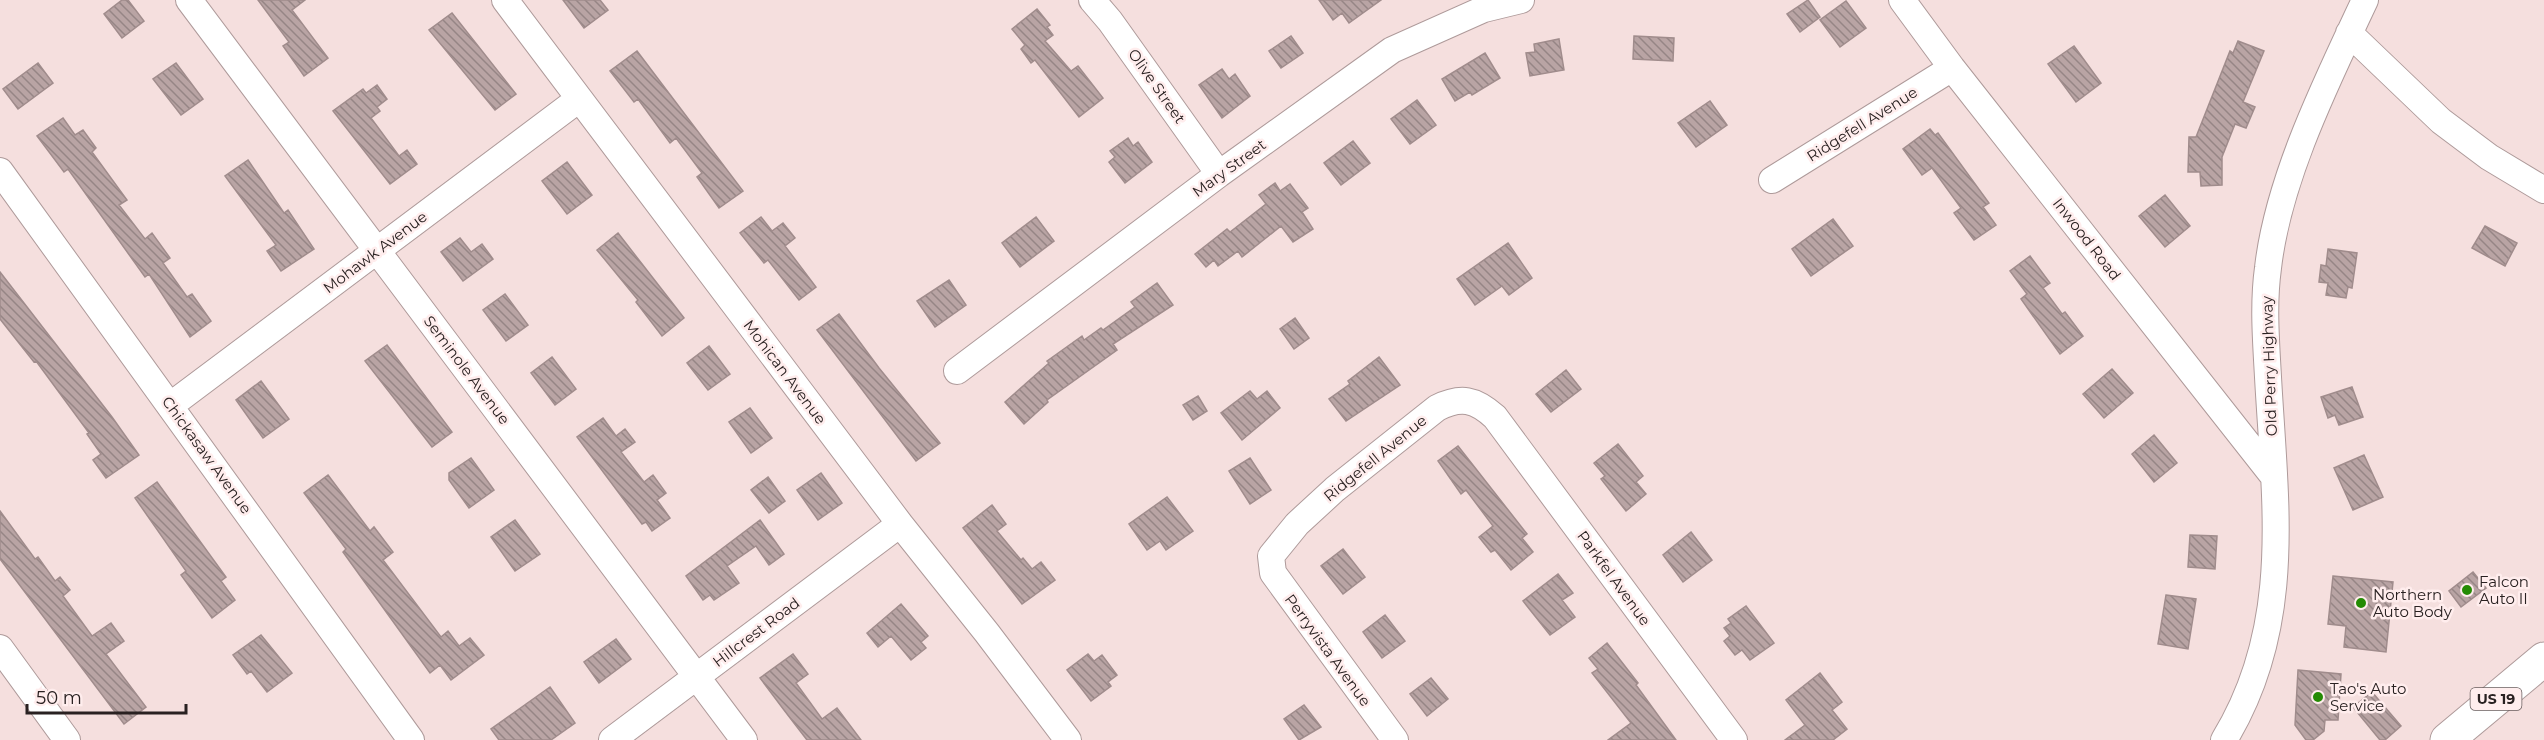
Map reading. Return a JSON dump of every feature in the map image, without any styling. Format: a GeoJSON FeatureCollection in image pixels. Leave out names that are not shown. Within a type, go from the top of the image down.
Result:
{"type":"FeatureCollection","features":[{"type":"Feature","properties":{"kind":"main road","name":"US 19"},"geometry":{"type":"LineString","coordinates":[[2447,740],[2544,659]]}},
{"type":"Feature","properties":{"kind":"street","name":"Seminole Avenue"},"geometry":{"type":"LineString","coordinates":[[189,0],[744,740]]}},
{"type":"Feature","properties":{"kind":"street","name":"Mohican Avenue"},"geometry":{"type":"LineString","coordinates":[[505,0],[900,524],[1068,740]]}},
{"type":"Feature","properties":{"kind":"street","name":"Olive Street"},"geometry":{"type":"LineString","coordinates":[[1092,0],[1110,21],[1219,174]]}},
{"type":"Feature","properties":{"kind":"street","name":"Mary Street"},"geometry":{"type":"LineString","coordinates":[[957,371],[1219,174],[1392,50],[1484,9],[1521,0]]}},
{"type":"Feature","properties":{"kind":"street","name":"Inwood Road"},"geometry":{"type":"LineString","coordinates":[[1902,0],[1952,68],[2274,477]]}},
{"type":"Feature","properties":{"kind":"street","name":"Old Perry Highway"},"geometry":{"type":"LineString","coordinates":[[2224,740],[2251,688],[2269,633],[2276,571],[2274,477],[2266,331],[2268,270],[2272,243],[2299,152],[2365,0]]}},
{"type":"Feature","properties":{"kind":"street"},"geometry":{"type":"LineString","coordinates":[[2349,33],[2441,121],[2488,157],[2544,190]]}},
{"type":"Feature","properties":{"kind":"street","name":"Ridgefell Avenue"},"geometry":{"type":"LineString","coordinates":[[1772,180],[1952,68]]}},
{"type":"Feature","properties":{"kind":"street","name":"Mohawk Avenue"},"geometry":{"type":"LineString","coordinates":[[171,405],[579,99]]}},
{"type":"Feature","properties":{"kind":"street","name":"Chickasaw Avenue"},"geometry":{"type":"LineString","coordinates":[[0,171],[411,740]]}},
{"type":"Feature","properties":{"kind":"street","name":"Ridgefell Avenue"},"geometry":{"type":"LineString","coordinates":[[1271,556],[1281,540],[1335,489],[1437,408],[1455,399],[1482,405],[1495,417]]}},
{"type":"Feature","properties":{"kind":"street","name":"Parkfel Avenue"},"geometry":{"type":"LineString","coordinates":[[1495,417],[1734,740]]}},
{"type":"Feature","properties":{"kind":"street","name":"Hillcrest Road"},"geometry":{"type":"LineString","coordinates":[[612,740],[900,524]]}},
{"type":"Feature","properties":{"kind":"street","name":"Perryvista Avenue"},"geometry":{"type":"LineString","coordinates":[[1271,556],[1273,573],[1395,740]]}},
{"type":"Feature","properties":{"kind":"street"},"geometry":{"type":"LineString","coordinates":[[0,648],[67,740]]}},
{"type":"Feature","properties":{"kind":"building"},"geometry":{"type":"Polygon","coordinates":[[[122,0],[128,0],[144,21],[122,38],[104,14],[122,0]]]}},
{"type":"Feature","properties":{"kind":"building"},"geometry":{"type":"Polygon","coordinates":[[[258,0],[305,0],[292,10],[328,58],[304,76],[283,46],[289,42],[258,0]]]}},
{"type":"Feature","properties":{"kind":"building"},"geometry":{"type":"Polygon","coordinates":[[[563,0],[600,0],[608,10],[584,28],[563,0]]]}},
{"type":"Feature","properties":{"kind":"building"},"geometry":{"type":"Polygon","coordinates":[[[1319,0],[1381,0],[1349,23],[1342,13],[1333,20],[1319,0]]]}},
{"type":"Feature","properties":{"kind":"building"},"geometry":{"type":"Polygon","coordinates":[[[1808,0],[1820,17],[1800,32],[1787,14],[1808,0]]]}},
{"type":"Feature","properties":{"kind":"building"},"geometry":{"type":"Polygon","coordinates":[[[1846,1],[1866,28],[1840,47],[1820,20],[1846,1]]]}},
{"type":"Feature","properties":{"kind":"building"},"geometry":{"type":"Polygon","coordinates":[[[1037,9],[1050,25],[1047,27],[1053,35],[1045,41],[1071,71],[1078,66],[1103,98],[1079,117],[1035,60],[1031,63],[1021,49],[1025,45],[1012,29],[1037,9]]]}},
{"type":"Feature","properties":{"kind":"building"},"geometry":{"type":"Polygon","coordinates":[[[452,13],[516,94],[495,110],[429,30],[452,13]]]}},
{"type":"Feature","properties":{"kind":"building"},"geometry":{"type":"Polygon","coordinates":[[[1291,36],[1303,53],[1281,68],[1269,51],[1291,36]]]}},
{"type":"Feature","properties":{"kind":"building"},"geometry":{"type":"Polygon","coordinates":[[[1634,36],[1674,38],[1673,61],[1633,59],[1634,36]]]}},
{"type":"Feature","properties":{"kind":"building"},"geometry":{"type":"Polygon","coordinates":[[[1559,39],[1564,70],[1530,76],[1526,53],[1535,52],[1534,44],[1559,39]]]}},
{"type":"Feature","properties":{"kind":"building"},"geometry":{"type":"Polygon","coordinates":[[[2238,41],[2264,51],[2243,102],[2255,107],[2246,128],[2235,124],[2222,157],[2222,185],[2201,186],[2200,172],[2188,172],[2189,137],[2196,137],[2230,51],[2233,53],[2238,41]]]}},
{"type":"Feature","properties":{"kind":"building"},"geometry":{"type":"Polygon","coordinates":[[[2074,46],[2101,83],[2076,102],[2048,64],[2074,46]]]}},
{"type":"Feature","properties":{"kind":"building"},"geometry":{"type":"Polygon","coordinates":[[[637,51],[743,191],[719,208],[697,177],[702,173],[676,138],[670,143],[638,99],[634,102],[610,71],[637,51]]]}},
{"type":"Feature","properties":{"kind":"building"},"geometry":{"type":"Polygon","coordinates":[[[1485,53],[1500,78],[1472,95],[1470,92],[1455,101],[1442,79],[1485,53]]]}},
{"type":"Feature","properties":{"kind":"building"},"geometry":{"type":"Polygon","coordinates":[[[38,63],[53,83],[18,109],[3,89],[38,63]]]}},
{"type":"Feature","properties":{"kind":"building"},"geometry":{"type":"Polygon","coordinates":[[[176,63],[203,99],[181,115],[153,79],[176,63]]]}},
{"type":"Feature","properties":{"kind":"building"},"geometry":{"type":"Polygon","coordinates":[[[1222,69],[1229,79],[1235,74],[1250,96],[1222,118],[1199,85],[1222,69]]]}},
{"type":"Feature","properties":{"kind":"building"},"geometry":{"type":"Polygon","coordinates":[[[377,85],[387,99],[377,107],[380,111],[371,118],[399,156],[407,150],[417,164],[390,184],[333,111],[363,89],[366,93],[377,85]]]}},
{"type":"Feature","properties":{"kind":"building"},"geometry":{"type":"Polygon","coordinates":[[[1417,100],[1436,125],[1410,144],[1391,119],[1417,100]]]}},
{"type":"Feature","properties":{"kind":"building"},"geometry":{"type":"Polygon","coordinates":[[[1710,101],[1727,125],[1696,147],[1678,123],[1710,101]]]}},
{"type":"Feature","properties":{"kind":"building"},"geometry":{"type":"Polygon","coordinates":[[[63,118],[75,135],[83,130],[96,148],[92,152],[127,200],[119,205],[145,239],[152,233],[170,258],[163,263],[187,297],[192,294],[211,321],[190,337],[149,274],[145,277],[68,169],[64,172],[37,136],[63,118]]]}},
{"type":"Feature","properties":{"kind":"building"},"geometry":{"type":"Polygon","coordinates":[[[1930,129],[1935,135],[1938,133],[1989,203],[1983,207],[1996,225],[1974,240],[1954,213],[1961,208],[1932,168],[1922,175],[1903,149],[1930,129]]]}},
{"type":"Feature","properties":{"kind":"building"},"geometry":{"type":"Polygon","coordinates":[[[1128,138],[1133,146],[1138,142],[1152,162],[1125,183],[1109,162],[1115,157],[1110,151],[1128,138]]]}},
{"type":"Feature","properties":{"kind":"building"},"geometry":{"type":"Polygon","coordinates":[[[1353,141],[1370,163],[1341,185],[1324,163],[1353,141]]]}},
{"type":"Feature","properties":{"kind":"building"},"geometry":{"type":"Polygon","coordinates":[[[248,160],[284,213],[288,210],[314,249],[281,271],[267,251],[276,245],[225,176],[248,160]]]}},
{"type":"Feature","properties":{"kind":"building"},"geometry":{"type":"Polygon","coordinates":[[[567,162],[592,195],[567,214],[542,181],[567,162]]]}},
{"type":"Feature","properties":{"kind":"building"},"geometry":{"type":"Polygon","coordinates":[[[1275,183],[1280,191],[1290,184],[1308,208],[1302,212],[1313,229],[1293,242],[1281,226],[1242,257],[1238,251],[1218,266],[1214,260],[1206,267],[1195,254],[1227,229],[1230,232],[1266,204],[1259,195],[1275,183]]]}},
{"type":"Feature","properties":{"kind":"building"},"geometry":{"type":"Polygon","coordinates":[[[2165,195],[2190,226],[2165,247],[2139,216],[2165,195]]]}},
{"type":"Feature","properties":{"kind":"building"},"geometry":{"type":"Polygon","coordinates":[[[761,217],[772,231],[783,223],[795,238],[785,246],[816,287],[799,300],[768,260],[764,263],[740,233],[761,217]]]}},
{"type":"Feature","properties":{"kind":"building"},"geometry":{"type":"Polygon","coordinates":[[[1036,217],[1054,241],[1020,267],[1002,243],[1036,217]]]}},
{"type":"Feature","properties":{"kind":"building"},"geometry":{"type":"Polygon","coordinates":[[[1833,219],[1853,246],[1811,276],[1792,249],[1833,219]]]}},
{"type":"Feature","properties":{"kind":"building"},"geometry":{"type":"Polygon","coordinates":[[[2485,226],[2517,243],[2505,266],[2472,248],[2485,226]]]}},
{"type":"Feature","properties":{"kind":"building"},"geometry":{"type":"Polygon","coordinates":[[[618,233],[684,318],[662,336],[636,302],[638,300],[597,250],[618,233]]]}},
{"type":"Feature","properties":{"kind":"building"},"geometry":{"type":"Polygon","coordinates":[[[460,238],[471,252],[482,244],[493,259],[463,281],[441,252],[460,238]]]}},
{"type":"Feature","properties":{"kind":"building"},"geometry":{"type":"Polygon","coordinates":[[[1508,243],[1532,278],[1509,295],[1502,286],[1475,305],[1457,279],[1508,243]]]}},
{"type":"Feature","properties":{"kind":"building"},"geometry":{"type":"Polygon","coordinates":[[[2328,249],[2357,253],[2352,288],[2348,287],[2346,298],[2326,295],[2328,283],[2319,282],[2321,265],[2326,266],[2328,249]]]}},
{"type":"Feature","properties":{"kind":"building"},"geometry":{"type":"Polygon","coordinates":[[[2030,256],[2050,283],[2043,288],[2062,314],[2065,312],[2083,336],[2060,354],[2021,299],[2027,294],[2010,271],[2030,256]]]}},
{"type":"Feature","properties":{"kind":"building"},"geometry":{"type":"Polygon","coordinates":[[[0,272],[139,455],[106,478],[93,460],[101,454],[87,434],[89,433],[36,361],[34,362],[0,319],[0,272]]]}},
{"type":"Feature","properties":{"kind":"building"},"geometry":{"type":"Polygon","coordinates":[[[949,280],[966,305],[935,327],[917,301],[949,280]]]}},
{"type":"Feature","properties":{"kind":"building"},"geometry":{"type":"Polygon","coordinates":[[[1157,283],[1173,305],[1113,344],[1117,350],[1047,400],[1048,402],[1024,424],[1005,402],[1049,363],[1047,361],[1082,336],[1084,340],[1101,328],[1103,330],[1135,307],[1131,302],[1157,283]]]}},
{"type":"Feature","properties":{"kind":"building"},"geometry":{"type":"Polygon","coordinates":[[[505,294],[528,325],[506,341],[483,310],[505,294]]]}},
{"type":"Feature","properties":{"kind":"building"},"geometry":{"type":"Polygon","coordinates":[[[839,314],[940,443],[916,461],[817,330],[839,314]]]}},
{"type":"Feature","properties":{"kind":"building"},"geometry":{"type":"Polygon","coordinates":[[[1295,318],[1309,338],[1294,349],[1280,329],[1295,318]]]}},
{"type":"Feature","properties":{"kind":"building"},"geometry":{"type":"Polygon","coordinates":[[[387,345],[452,432],[432,447],[365,361],[387,345]]]}},
{"type":"Feature","properties":{"kind":"building"},"geometry":{"type":"Polygon","coordinates":[[[709,346],[730,374],[708,390],[687,363],[709,346]]]}},
{"type":"Feature","properties":{"kind":"building"},"geometry":{"type":"Polygon","coordinates":[[[552,357],[576,389],[555,405],[531,373],[552,357]]]}},
{"type":"Feature","properties":{"kind":"building"},"geometry":{"type":"Polygon","coordinates":[[[1379,357],[1400,385],[1346,421],[1329,399],[1350,384],[1348,381],[1379,357]]]}},
{"type":"Feature","properties":{"kind":"building"},"geometry":{"type":"Polygon","coordinates":[[[2112,369],[2133,393],[2104,418],[2083,394],[2112,369]]]}},
{"type":"Feature","properties":{"kind":"building"},"geometry":{"type":"Polygon","coordinates":[[[1566,370],[1581,389],[1551,412],[1536,394],[1566,370]]]}},
{"type":"Feature","properties":{"kind":"building"},"geometry":{"type":"Polygon","coordinates":[[[261,381],[289,419],[263,438],[236,400],[261,381]]]}},
{"type":"Feature","properties":{"kind":"building"},"geometry":{"type":"Polygon","coordinates":[[[2352,387],[2363,417],[2339,425],[2335,415],[2328,418],[2321,397],[2352,387]]]}},
{"type":"Feature","properties":{"kind":"building"},"geometry":{"type":"Polygon","coordinates":[[[1250,391],[1257,399],[1267,391],[1280,408],[1242,440],[1221,413],[1250,391]]]}},
{"type":"Feature","properties":{"kind":"building"},"geometry":{"type":"Polygon","coordinates":[[[1198,396],[1207,411],[1193,420],[1183,405],[1198,396]]]}},
{"type":"Feature","properties":{"kind":"building"},"geometry":{"type":"Polygon","coordinates":[[[750,408],[772,438],[751,453],[729,422],[750,408]]]}},
{"type":"Feature","properties":{"kind":"building"},"geometry":{"type":"Polygon","coordinates":[[[603,418],[616,436],[625,429],[635,442],[621,452],[644,482],[653,475],[666,493],[657,500],[670,518],[652,531],[646,522],[642,524],[577,437],[603,418]]]}},
{"type":"Feature","properties":{"kind":"building"},"geometry":{"type":"Polygon","coordinates":[[[2154,435],[2177,463],[2154,482],[2132,454],[2154,435]]]}},
{"type":"Feature","properties":{"kind":"building"},"geometry":{"type":"Polygon","coordinates":[[[1618,444],[1643,476],[1636,482],[1646,494],[1626,511],[1601,479],[1605,476],[1594,463],[1618,444]]]}},
{"type":"Feature","properties":{"kind":"building"},"geometry":{"type":"Polygon","coordinates":[[[1458,446],[1527,534],[1522,538],[1533,552],[1511,570],[1495,550],[1491,552],[1479,537],[1493,526],[1466,490],[1461,494],[1438,461],[1458,446]]]}},
{"type":"Feature","properties":{"kind":"building"},"geometry":{"type":"Polygon","coordinates":[[[2364,455],[2383,497],[2353,510],[2334,468],[2364,455]]]}},
{"type":"Feature","properties":{"kind":"building"},"geometry":{"type":"Polygon","coordinates":[[[471,458],[494,490],[469,508],[449,480],[449,473],[471,458]]]}},
{"type":"Feature","properties":{"kind":"building"},"geometry":{"type":"Polygon","coordinates":[[[1250,458],[1271,490],[1250,504],[1229,471],[1250,458]]]}},
{"type":"Feature","properties":{"kind":"building"},"geometry":{"type":"Polygon","coordinates":[[[821,473],[842,503],[818,520],[797,490],[821,473]]]}},
{"type":"Feature","properties":{"kind":"building"},"geometry":{"type":"Polygon","coordinates":[[[328,475],[370,531],[374,527],[393,552],[383,560],[441,637],[448,631],[459,646],[470,638],[484,655],[451,680],[440,665],[430,673],[343,552],[346,549],[304,493],[328,475]]]}},
{"type":"Feature","properties":{"kind":"building"},"geometry":{"type":"Polygon","coordinates":[[[768,477],[785,501],[769,513],[751,490],[768,477]]]}},
{"type":"Feature","properties":{"kind":"building"},"geometry":{"type":"Polygon","coordinates":[[[157,482],[226,577],[221,581],[235,600],[212,618],[181,575],[186,571],[135,498],[157,482]]]}},
{"type":"Feature","properties":{"kind":"building"},"geometry":{"type":"Polygon","coordinates":[[[1167,497],[1193,531],[1166,550],[1160,541],[1147,550],[1129,524],[1167,497]]]}},
{"type":"Feature","properties":{"kind":"building"},"geometry":{"type":"Polygon","coordinates":[[[992,505],[1006,524],[997,531],[1021,560],[1023,558],[1032,569],[1041,562],[1055,580],[1022,604],[963,528],[992,505]]]}},
{"type":"Feature","properties":{"kind":"building"},"geometry":{"type":"Polygon","coordinates":[[[0,511],[35,559],[38,557],[55,581],[60,577],[70,590],[63,596],[92,636],[111,623],[124,641],[106,654],[146,707],[124,724],[0,559],[0,511]]]}},
{"type":"Feature","properties":{"kind":"building"},"geometry":{"type":"Polygon","coordinates":[[[515,520],[540,554],[515,571],[491,537],[515,520]]]}},
{"type":"Feature","properties":{"kind":"building"},"geometry":{"type":"Polygon","coordinates":[[[760,520],[784,554],[769,565],[756,546],[727,566],[739,583],[714,600],[710,595],[703,600],[686,576],[760,520]]]}},
{"type":"Feature","properties":{"kind":"building"},"geometry":{"type":"Polygon","coordinates":[[[1691,532],[1712,560],[1683,582],[1663,555],[1691,532]]]}},
{"type":"Feature","properties":{"kind":"building"},"geometry":{"type":"Polygon","coordinates":[[[2190,535],[2217,536],[2215,569],[2188,567],[2190,535]]]}},
{"type":"Feature","properties":{"kind":"building"},"geometry":{"type":"Polygon","coordinates":[[[1343,549],[1365,577],[1343,594],[1321,566],[1343,549]]]}},
{"type":"Feature","properties":{"kind":"building","name":"Falcon Auto II"},"geometry":{"type":"Polygon","coordinates":[[[2473,572],[2486,588],[2461,607],[2449,591],[2473,572]]]}},
{"type":"Feature","properties":{"kind":"building"},"geometry":{"type":"Polygon","coordinates":[[[1558,574],[1573,593],[1562,600],[1575,617],[1550,635],[1523,601],[1558,574]]]}},
{"type":"Feature","properties":{"kind":"building","name":"Northern Auto Body"},"geometry":{"type":"Polygon","coordinates":[[[2333,576],[2393,582],[2386,652],[2344,647],[2346,626],[2328,624],[2333,576]]]}},
{"type":"Feature","properties":{"kind":"building"},"geometry":{"type":"Polygon","coordinates":[[[2166,595],[2196,599],[2188,649],[2158,644],[2166,595]]]}},
{"type":"Feature","properties":{"kind":"building"},"geometry":{"type":"Polygon","coordinates":[[[901,604],[928,636],[921,642],[926,648],[911,660],[891,636],[878,647],[867,633],[901,604]]]}},
{"type":"Feature","properties":{"kind":"building"},"geometry":{"type":"Polygon","coordinates":[[[1746,606],[1774,643],[1750,660],[1742,650],[1735,655],[1724,641],[1730,636],[1724,628],[1731,623],[1728,619],[1746,606]]]}},
{"type":"Feature","properties":{"kind":"building"},"geometry":{"type":"Polygon","coordinates":[[[1385,615],[1405,641],[1382,658],[1363,632],[1385,615]]]}},
{"type":"Feature","properties":{"kind":"building"},"geometry":{"type":"Polygon","coordinates":[[[261,635],[292,673],[267,692],[251,671],[247,674],[233,655],[261,635]]]}},
{"type":"Feature","properties":{"kind":"building"},"geometry":{"type":"Polygon","coordinates":[[[616,639],[631,659],[599,683],[584,662],[616,639]]]}},
{"type":"Feature","properties":{"kind":"building"},"geometry":{"type":"Polygon","coordinates":[[[1607,643],[1638,683],[1636,685],[1676,740],[1608,740],[1631,723],[1592,673],[1598,669],[1589,658],[1607,643]]]}},
{"type":"Feature","properties":{"kind":"building"},"geometry":{"type":"Polygon","coordinates":[[[793,654],[808,674],[796,683],[822,719],[837,708],[861,740],[807,740],[760,678],[793,654]]]}},
{"type":"Feature","properties":{"kind":"building"},"geometry":{"type":"Polygon","coordinates":[[[1088,654],[1094,661],[1102,655],[1117,675],[1108,682],[1111,686],[1091,701],[1067,670],[1088,654]]]}},
{"type":"Feature","properties":{"kind":"building","name":"Tao's Auto Service"},"geometry":{"type":"Polygon","coordinates":[[[2298,670],[2341,674],[2338,720],[2325,720],[2324,731],[2313,740],[2306,740],[2295,725],[2298,670]]]}},
{"type":"Feature","properties":{"kind":"building"},"geometry":{"type":"Polygon","coordinates":[[[1820,673],[1842,702],[1832,710],[1847,729],[1833,740],[1785,740],[1805,725],[1786,700],[1820,673]]]}},
{"type":"Feature","properties":{"kind":"building"},"geometry":{"type":"Polygon","coordinates":[[[1431,678],[1448,699],[1427,716],[1410,694],[1431,678]]]}},
{"type":"Feature","properties":{"kind":"building"},"geometry":{"type":"Polygon","coordinates":[[[550,687],[575,723],[551,740],[499,740],[491,729],[550,687]]]}},
{"type":"Feature","properties":{"kind":"building"},"geometry":{"type":"Polygon","coordinates":[[[2372,692],[2401,726],[2385,740],[2380,740],[2353,707],[2372,692]]]}},
{"type":"Feature","properties":{"kind":"building"},"geometry":{"type":"Polygon","coordinates":[[[1304,705],[1321,727],[1299,740],[1284,719],[1304,705]]]}},
{"type":"Feature","properties":{"kind":"place","name":"Falcon Auto II"},"geometry":{"type":"Point","coordinates":[2467,590]}},
{"type":"Feature","properties":{"kind":"place","name":"Northern Auto Body"},"geometry":{"type":"Point","coordinates":[2361,603]}},
{"type":"Feature","properties":{"kind":"place","name":"Tao's Auto Service"},"geometry":{"type":"Point","coordinates":[2318,697]}}]}
